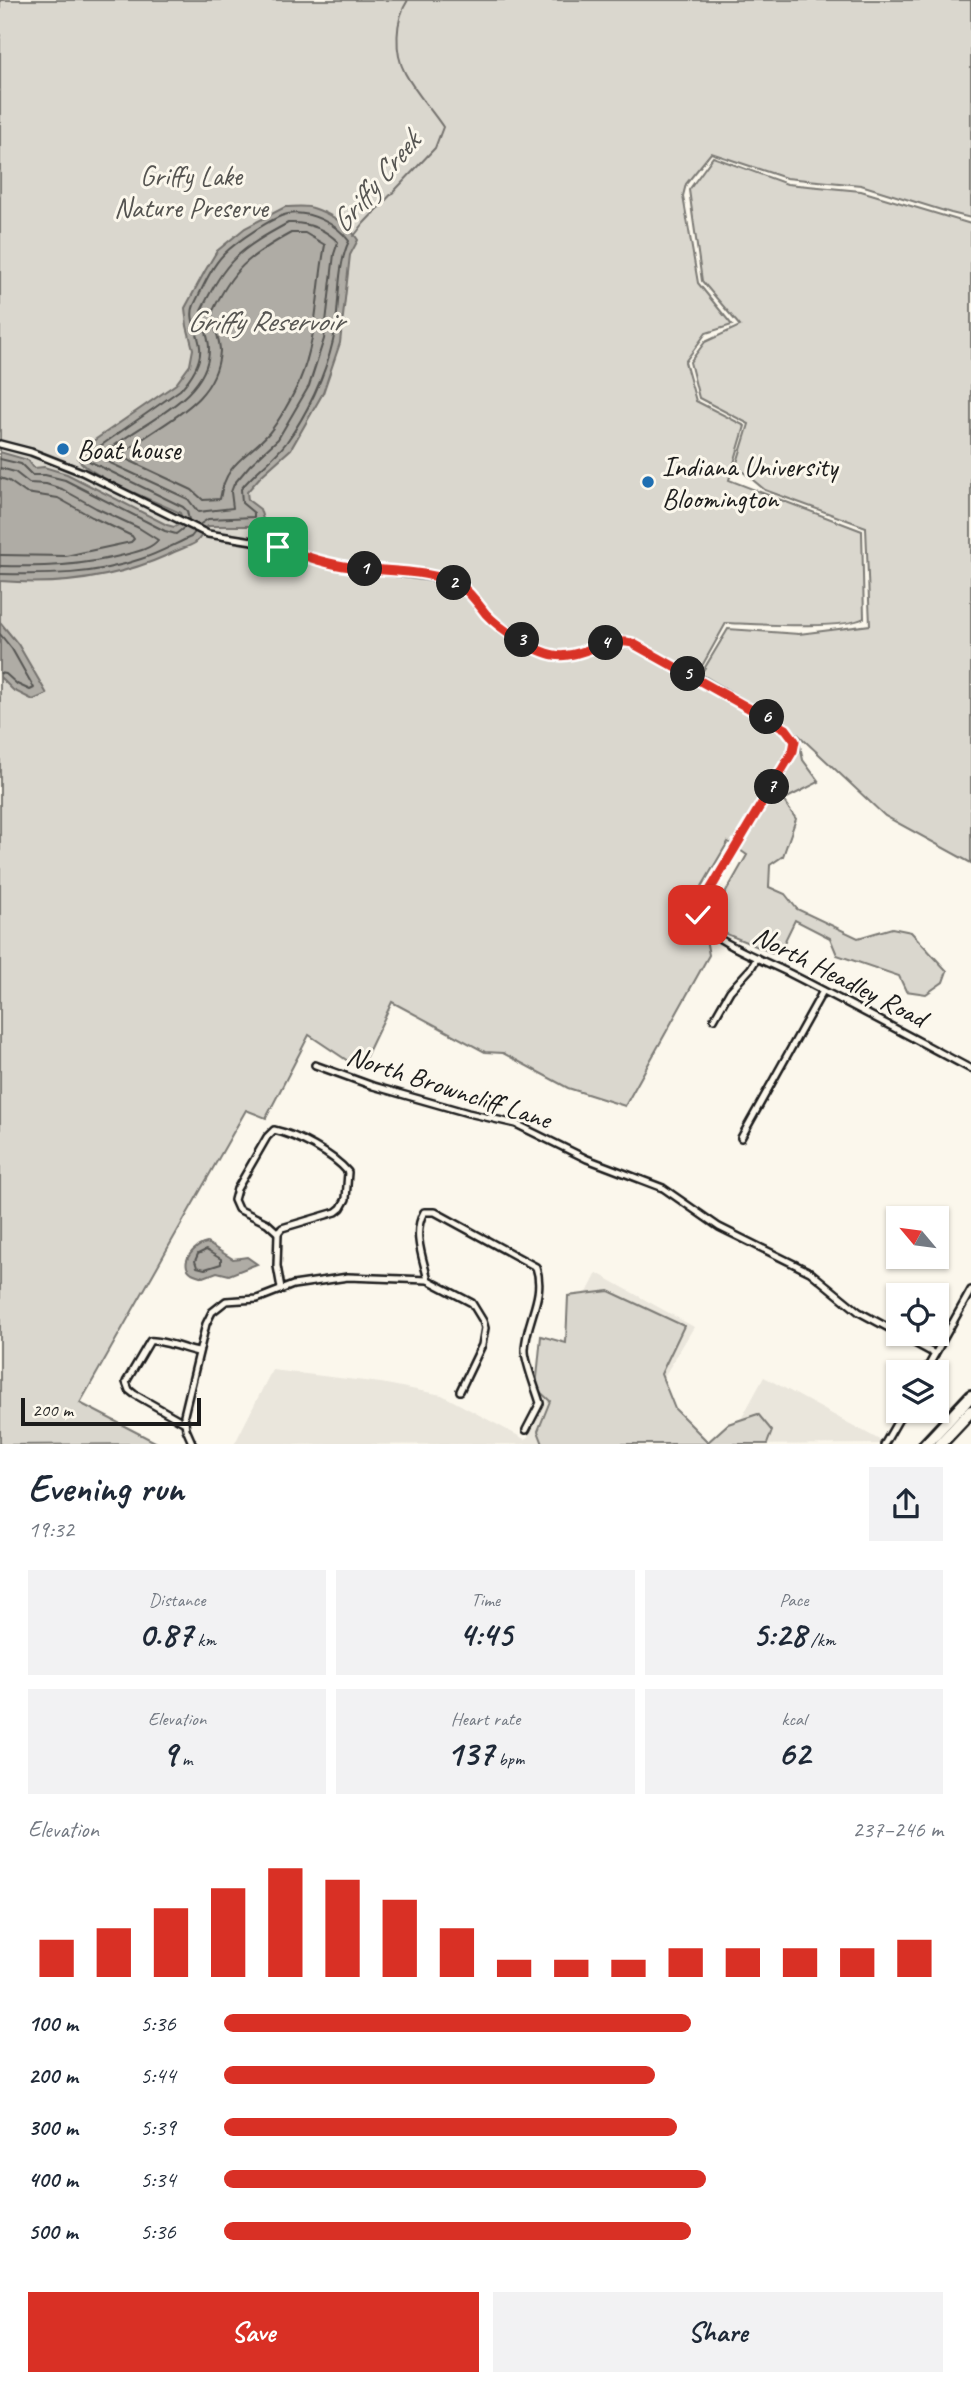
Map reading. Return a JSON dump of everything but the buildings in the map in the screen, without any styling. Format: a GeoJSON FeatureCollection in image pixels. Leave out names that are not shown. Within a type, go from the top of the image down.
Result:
{"type":"FeatureCollection","features":[{"type":"Feature","properties":{"kind":"highway"},"geometry":{"type":"LineString","coordinates":[[925,1444],[971,1396]]}},
{"type":"Feature","properties":{"kind":"highway"},"geometry":{"type":"LineString","coordinates":[[939,1444],[971,1411]]}},
{"type":"Feature","properties":{"kind":"street","name":"North Headley Road"},"geometry":{"type":"LineString","coordinates":[[0,444],[31,452],[82,472],[208,534],[265,543],[334,564],[432,576],[448,581],[465,590],[488,616],[501,626],[555,656],[570,655],[618,641],[632,643],[786,729],[795,741],[793,751],[698,913],[699,922],[704,928],[757,958],[971,1069]]}},
{"type":"Feature","properties":{"kind":"street"},"geometry":{"type":"LineString","coordinates":[[714,1019],[730,991],[757,958]]}},
{"type":"Feature","properties":{"kind":"street"},"geometry":{"type":"LineString","coordinates":[[741,1138],[823,991]]}},
{"type":"Feature","properties":{"kind":"street","name":"North Browncliff Lane"},"geometry":{"type":"LineString","coordinates":[[315,1065],[373,1086],[516,1124],[596,1163],[663,1188],[719,1227],[810,1272],[859,1312],[886,1327]]}},
{"type":"Feature","properties":{"kind":"street"},"geometry":{"type":"LineString","coordinates":[[278,1233],[267,1223],[238,1209],[234,1200],[243,1179],[267,1137],[274,1130],[284,1132],[338,1160],[348,1172],[346,1199],[341,1208],[336,1212],[282,1228],[278,1233],[277,1266],[281,1288]]}},
{"type":"Feature","properties":{"kind":"street"},"geometry":{"type":"LineString","coordinates":[[428,1280],[418,1236],[419,1221],[424,1212],[435,1212],[536,1267],[540,1279],[538,1300],[524,1351],[540,1403],[526,1430]]}},
{"type":"Feature","properties":{"kind":"street"},"geometry":{"type":"LineString","coordinates":[[193,1444],[185,1423],[185,1408],[208,1317],[221,1303],[236,1299],[257,1299],[281,1288],[348,1277],[428,1280],[472,1303],[485,1328],[482,1345],[460,1391]]}},
{"type":"Feature","properties":{"kind":"street"},"geometry":{"type":"LineString","coordinates":[[932,1360],[971,1290]]}},
{"type":"Feature","properties":{"kind":"street"},"geometry":{"type":"LineString","coordinates":[[185,1423],[134,1394],[126,1382],[150,1341],[156,1340],[198,1352]]}},
{"type":"Feature","properties":{"kind":"street","name":"North Browncliff Lane"},"geometry":{"type":"LineString","coordinates":[[920,1346],[935,1354]]}},
{"type":"Feature","properties":{"kind":"street"},"geometry":{"type":"LineString","coordinates":[[884,1444],[896,1423]]}},
{"type":"Feature","properties":{"kind":"shaded area"},"geometry":{"type":"Polygon","coordinates":[[[597,1273],[694,1327],[636,1423],[676,1444],[235,1444],[272,1370],[381,1383],[442,1395],[526,1440],[546,1402],[542,1381],[597,1273]]]}},
{"type":"Feature","properties":{"kind":"shaded area"},"geometry":{"type":"Polygon","coordinates":[[[764,1377],[887,1444],[728,1444],[764,1377]]]}},
{"type":"Feature","properties":{"kind":"green space","name":"Griffy Lake Nature Preserve"},"geometry":{"type":"Polygon","coordinates":[[[0,0],[971,0],[971,218],[861,185],[786,178],[711,153],[686,184],[683,196],[698,283],[732,325],[706,333],[685,362],[696,401],[745,426],[729,480],[862,531],[864,618],[853,622],[818,625],[726,623],[693,682],[799,741],[803,760],[819,782],[783,800],[796,819],[783,856],[770,865],[769,887],[785,894],[797,909],[858,938],[892,928],[911,932],[947,971],[943,982],[926,994],[906,991],[899,976],[837,955],[830,938],[795,920],[778,955],[724,933],[714,913],[747,855],[728,842],[688,910],[689,929],[706,939],[709,955],[625,1106],[568,1088],[503,1053],[485,1052],[392,1002],[360,1069],[309,1035],[266,1118],[246,1110],[80,1403],[159,1444],[0,1444],[0,0]]]}},
{"type":"Feature","properties":{"kind":"green space"},"geometry":{"type":"Polygon","coordinates":[[[713,157],[787,184],[861,191],[971,224],[971,863],[885,816],[790,727],[701,674],[728,629],[799,634],[870,625],[866,527],[765,490],[736,466],[749,424],[699,398],[690,362],[705,342],[740,326],[702,281],[689,190],[713,157]]]}},
{"type":"Feature","properties":{"kind":"green space"},"geometry":{"type":"Polygon","coordinates":[[[609,1291],[684,1326],[661,1374],[675,1409],[708,1442],[728,1424],[758,1414],[772,1431],[767,1444],[543,1444],[538,1431],[550,1401],[536,1388],[541,1336],[566,1343],[568,1296],[609,1291]]]}},
{"type":"Feature","properties":{"kind":"water","name":"Griffy Reservoir"},"geometry":{"type":"Polygon","coordinates":[[[285,207],[307,207],[326,213],[344,225],[358,240],[350,255],[340,343],[323,393],[291,449],[247,492],[248,500],[260,509],[263,519],[255,526],[208,526],[195,543],[150,562],[108,574],[65,581],[0,581],[0,452],[28,460],[34,468],[44,467],[67,474],[167,525],[178,525],[182,518],[180,513],[108,480],[78,458],[86,446],[176,384],[190,365],[193,349],[185,308],[217,251],[245,228],[285,207]]]}},
{"type":"Feature","properties":{"kind":"water"},"geometry":{"type":"Polygon","coordinates":[[[0,622],[18,644],[47,694],[33,700],[13,690],[0,677],[0,622]]]}},
{"type":"Feature","properties":{"kind":"water"},"geometry":{"type":"Polygon","coordinates":[[[207,1243],[233,1259],[247,1257],[257,1264],[229,1275],[217,1272],[204,1277],[194,1274],[188,1269],[187,1259],[193,1250],[207,1243]]]}},
{"type":"Feature","properties":{"kind":"waterway","name":"Griffy Creek"},"geometry":{"type":"LineString","coordinates":[[354,236],[435,148],[443,127],[413,87],[401,65],[398,26],[408,0]]}},
{"type":"Feature","properties":{"kind":"place","name":"Boat house"},"geometry":{"type":"Point","coordinates":[63,449]}},
{"type":"Feature","properties":{"kind":"place","name":"Indiana University Bloomington"},"geometry":{"type":"Point","coordinates":[648,482]}},
{"type":"Feature","properties":{"kind":"route"},"geometry":{"type":"LineString","coordinates":[[278,547],[334,564],[432,576],[454,583],[465,590],[488,616],[501,626],[555,656],[570,655],[618,641],[632,643],[786,729],[795,741],[793,751],[701,905],[698,915]]}}]}
